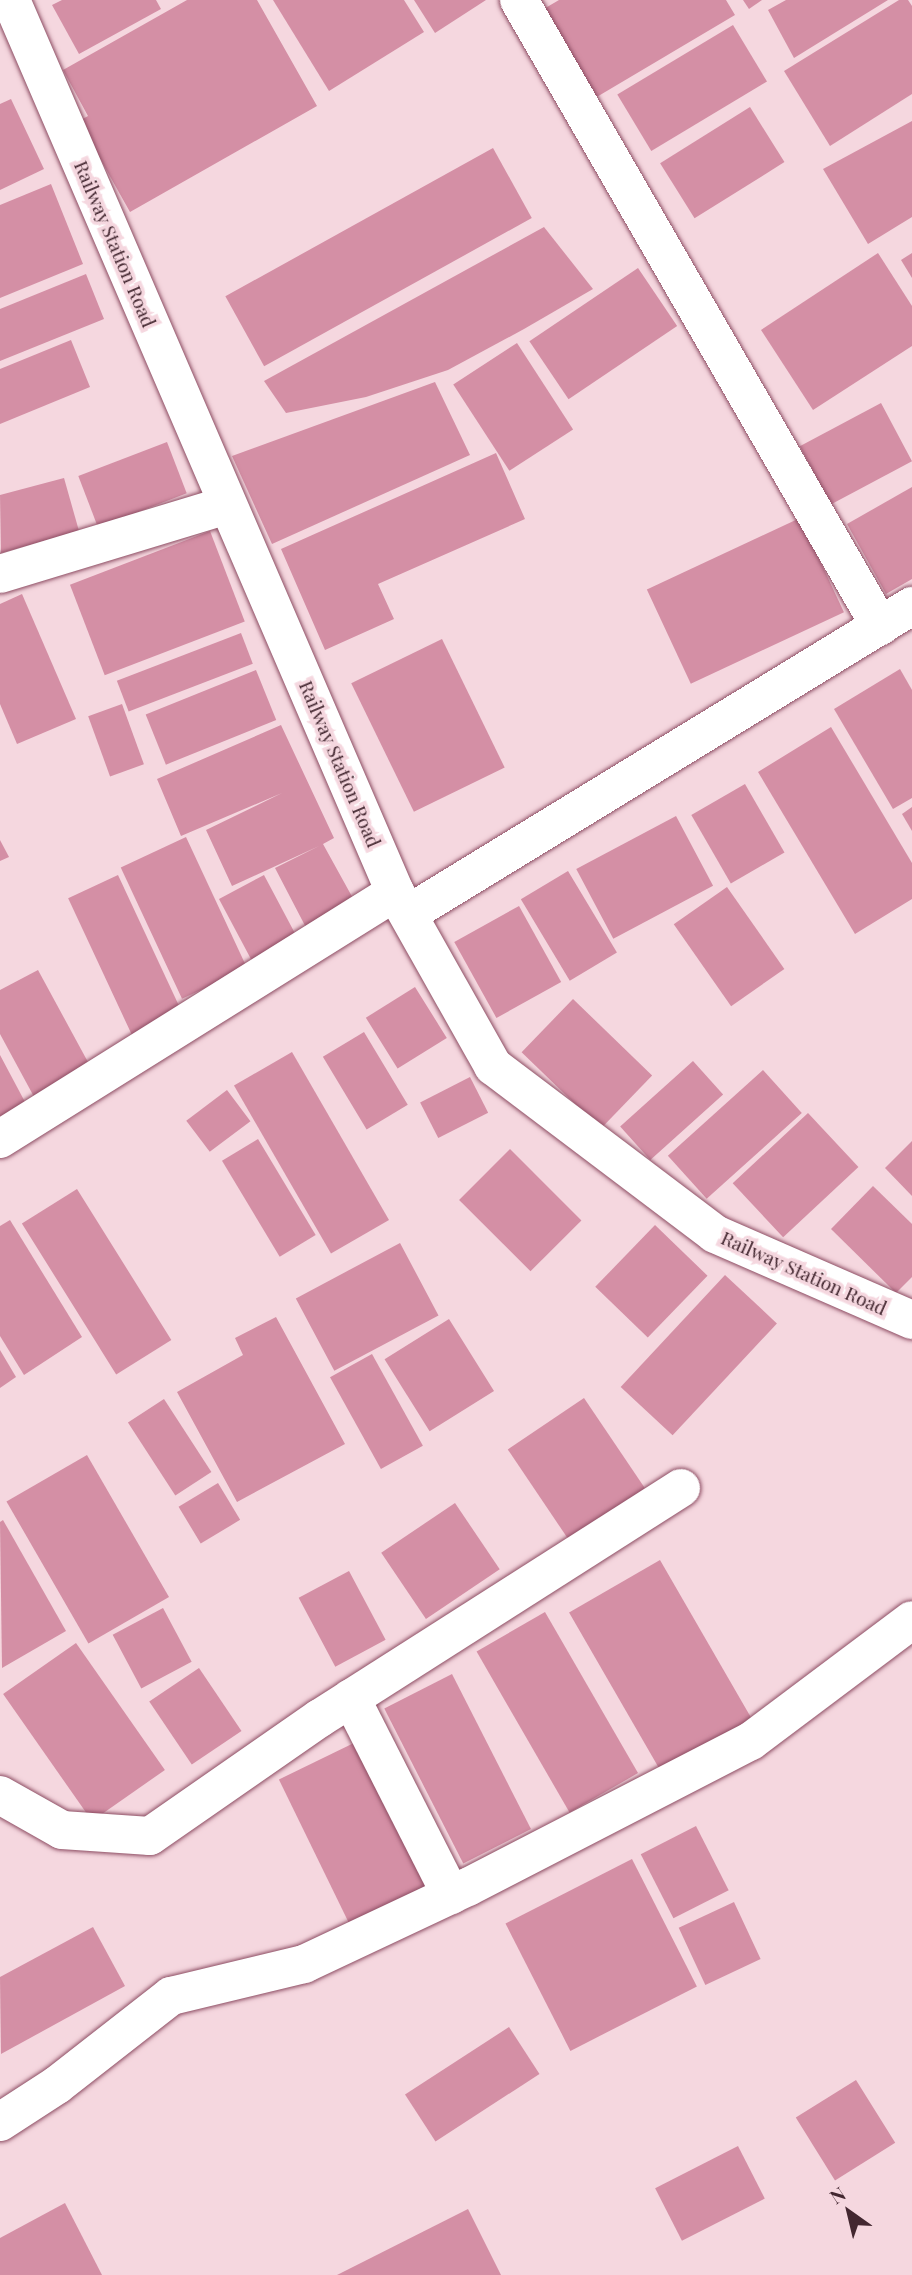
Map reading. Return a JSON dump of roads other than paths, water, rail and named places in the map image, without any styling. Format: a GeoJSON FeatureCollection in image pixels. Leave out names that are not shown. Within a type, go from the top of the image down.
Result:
{"type":"FeatureCollection","features":[{"type":"Feature","properties":{"kind":"street","name":"Railway Station Road"},"geometry":{"type":"LineString","coordinates":[[11,0],[227,505],[402,903],[493,1066],[715,1234],[912,1320]]}},
{"type":"Feature","properties":{"kind":"street"},"geometry":{"type":"LineString","coordinates":[[0,1139],[896,616],[519,0]]}},
{"type":"Feature","properties":{"kind":"street"},"geometry":{"type":"LineString","coordinates":[[0,574],[227,505]]}},
{"type":"Feature","properties":{"kind":"street"},"geometry":{"type":"LineString","coordinates":[[0,1795],[62,1830],[150,1836],[351,1698],[681,1488]]}},
{"type":"Feature","properties":{"kind":"street"},"geometry":{"type":"LineString","coordinates":[[0,2122],[57,2085],[171,1996],[304,1964],[451,1895],[751,1741],[912,1620]]}},
{"type":"Feature","properties":{"kind":"street"},"geometry":{"type":"LineString","coordinates":[[351,1698],[451,1895]]}}]}
